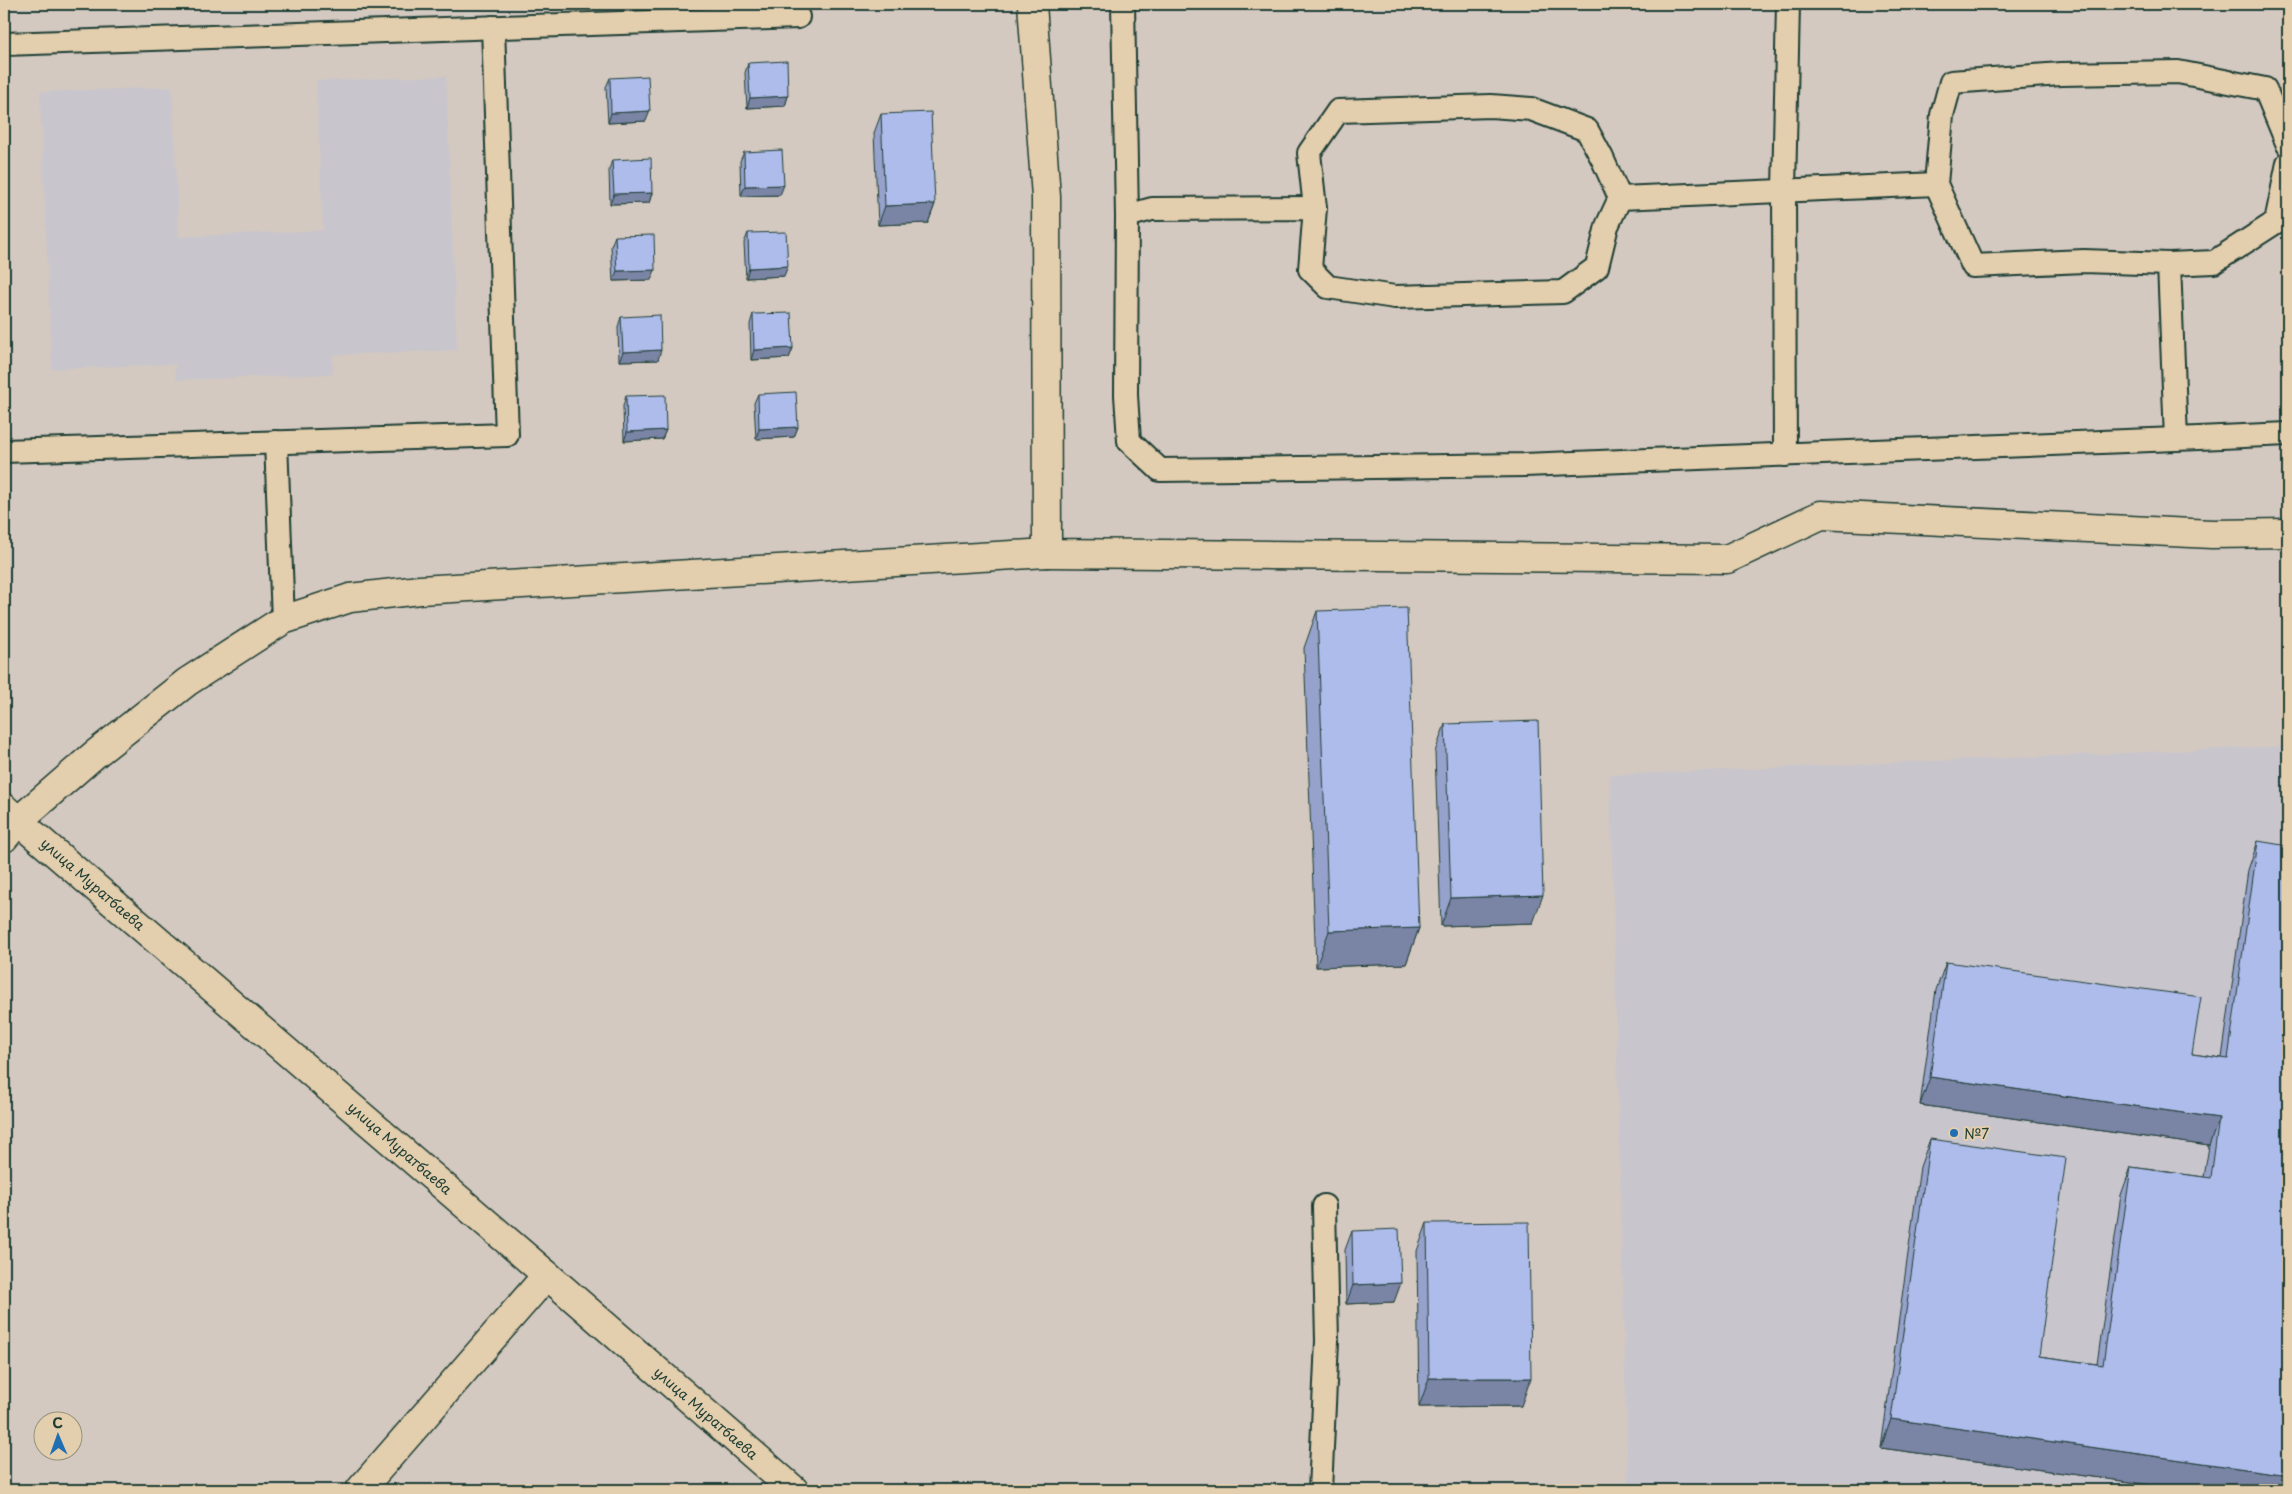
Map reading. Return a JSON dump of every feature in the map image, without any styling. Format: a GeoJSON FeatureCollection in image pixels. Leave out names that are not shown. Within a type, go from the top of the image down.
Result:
{"type":"FeatureCollection","features":[{"type":"Feature","properties":{"kind":"street"},"geometry":{"type":"LineString","coordinates":[[1032,4],[1046,197],[1047,554]]}},
{"type":"Feature","properties":{"kind":"street"},"geometry":{"type":"LineString","coordinates":[[9,822],[187,682],[283,620],[350,598],[420,590],[1047,554],[1727,559],[1821,515],[2202,533],[2288,533]]}},
{"type":"Feature","properties":{"kind":"street","name":"улица Муратбаева"},"geometry":{"type":"LineString","coordinates":[[9,822],[547,1275],[794,1490]]}},
{"type":"Feature","properties":{"kind":"street"},"geometry":{"type":"LineString","coordinates":[[360,1490],[547,1275]]}},
{"type":"Feature","properties":{"kind":"lane"},"geometry":{"type":"LineString","coordinates":[[1123,4],[1127,216],[1126,395],[1129,441],[1160,470],[1524,465],[2288,434]]}},
{"type":"Feature","properties":{"kind":"lane"},"geometry":{"type":"LineString","coordinates":[[1785,454],[1784,190],[1788,4]]}},
{"type":"Feature","properties":{"kind":"lane"},"geometry":{"type":"LineString","coordinates":[[4,44],[798,17]]}},
{"type":"Feature","properties":{"kind":"lane"},"geometry":{"type":"LineString","coordinates":[[4,451],[507,435],[493,27]]}},
{"type":"Feature","properties":{"kind":"lane"},"geometry":{"type":"LineString","coordinates":[[2288,145],[2265,89],[2178,72],[2060,74],[1951,82],[1942,115],[1936,184],[1973,266],[2084,261],[2169,264],[2214,262],[2276,222],[2288,163]]}},
{"type":"Feature","properties":{"kind":"lane"},"geometry":{"type":"LineString","coordinates":[[1481,106],[1531,109],[1587,130],[1620,198],[1607,226],[1597,267],[1563,292],[1395,297],[1328,287],[1310,269],[1315,208],[1309,153],[1338,111],[1481,106]]}},
{"type":"Feature","properties":{"kind":"lane"},"geometry":{"type":"LineString","coordinates":[[1620,198],[1936,184]]}},
{"type":"Feature","properties":{"kind":"lane"},"geometry":{"type":"LineString","coordinates":[[1127,216],[1152,209],[1315,208]]}},
{"type":"Feature","properties":{"kind":"lane"},"geometry":{"type":"LineString","coordinates":[[2169,264],[2176,439]]}},
{"type":"Feature","properties":{"kind":"lane"},"geometry":{"type":"LineString","coordinates":[[276,442],[283,620]]}},
{"type":"Feature","properties":{"kind":"lane"},"geometry":{"type":"LineString","coordinates":[[1320,1490],[1327,1342],[1324,1206]]}},
{"type":"Feature","properties":{"kind":"shaded area"},"geometry":{"type":"Polygon","coordinates":[[[446,76],[457,350],[332,355],[333,374],[176,380],[175,364],[52,369],[40,92],[172,87],[179,237],[323,230],[316,81],[446,76]]]}},
{"type":"Feature","properties":{"kind":"shaded area","name":"№7"},"geometry":{"type":"Polygon","coordinates":[[[2288,746],[2288,1490],[1628,1490],[1610,775],[2288,746]]]}},
{"type":"Feature","properties":{"kind":"building"},"geometry":{"type":"Polygon","coordinates":[[[787,61],[788,96],[750,98],[748,63],[787,61]]]}},
{"type":"Feature","properties":{"kind":"building"},"geometry":{"type":"Polygon","coordinates":[[[648,76],[650,111],[611,113],[610,78],[648,76]]]}},
{"type":"Feature","properties":{"kind":"building"},"geometry":{"type":"Polygon","coordinates":[[[931,112],[935,204],[885,206],[881,114],[931,112]]]}},
{"type":"Feature","properties":{"kind":"building"},"geometry":{"type":"Polygon","coordinates":[[[782,150],[784,185],[745,186],[744,152],[782,150]]]}},
{"type":"Feature","properties":{"kind":"building"},"geometry":{"type":"Polygon","coordinates":[[[651,158],[652,193],[614,194],[612,160],[651,158]]]}},
{"type":"Feature","properties":{"kind":"building"},"geometry":{"type":"Polygon","coordinates":[[[786,232],[788,266],[749,268],[748,233],[786,232]]]}},
{"type":"Feature","properties":{"kind":"building"},"geometry":{"type":"Polygon","coordinates":[[[654,235],[655,270],[617,271],[615,236],[654,235]]]}},
{"type":"Feature","properties":{"kind":"building"},"geometry":{"type":"Polygon","coordinates":[[[791,313],[793,348],[754,350],[753,314],[791,313]]]}},
{"type":"Feature","properties":{"kind":"building"},"geometry":{"type":"Polygon","coordinates":[[[660,315],[661,350],[623,352],[621,317],[660,315]]]}},
{"type":"Feature","properties":{"kind":"building"},"geometry":{"type":"Polygon","coordinates":[[[796,392],[798,427],[759,429],[758,394],[796,392]]]}},
{"type":"Feature","properties":{"kind":"building"},"geometry":{"type":"Polygon","coordinates":[[[665,395],[666,430],[627,432],[626,396],[665,395]]]}},
{"type":"Feature","properties":{"kind":"building"},"geometry":{"type":"Polygon","coordinates":[[[1407,608],[1419,928],[1329,931],[1317,611],[1407,608]]]}},
{"type":"Feature","properties":{"kind":"building"},"geometry":{"type":"Polygon","coordinates":[[[1538,721],[1543,895],[1451,898],[1445,724],[1538,721]]]}},
{"type":"Feature","properties":{"kind":"building"},"geometry":{"type":"Polygon","coordinates":[[[2258,841],[2288,846],[2288,1475],[1891,1419],[1930,1139],[2066,1158],[2039,1356],[2103,1365],[2131,1167],[2211,1178],[2219,1118],[1930,1077],[1946,962],[2201,997],[2192,1054],[2228,1059],[2258,841]]]}},
{"type":"Feature","properties":{"kind":"building"},"geometry":{"type":"Polygon","coordinates":[[[1529,1222],[1531,1378],[1429,1378],[1427,1223],[1529,1222]]]}},
{"type":"Feature","properties":{"kind":"building"},"geometry":{"type":"Polygon","coordinates":[[[1399,1229],[1401,1283],[1353,1285],[1352,1231],[1399,1229]]]}},
{"type":"Feature","properties":{"kind":"place","name":"№7"},"geometry":{"type":"Point","coordinates":[1954,1133]}}]}
